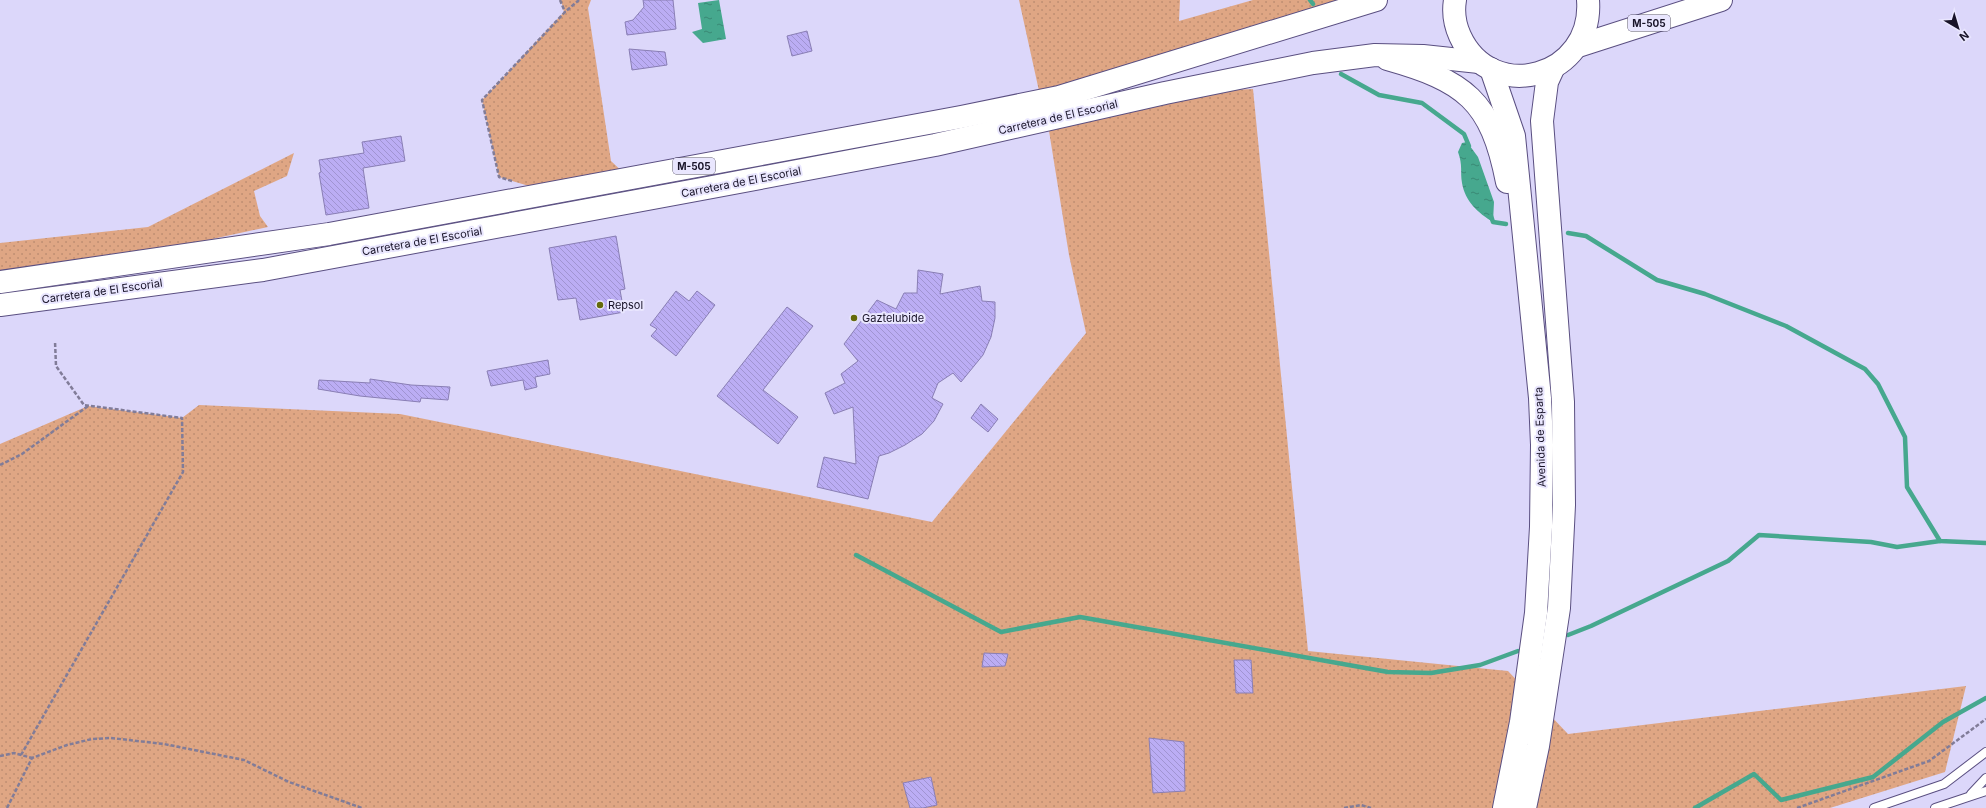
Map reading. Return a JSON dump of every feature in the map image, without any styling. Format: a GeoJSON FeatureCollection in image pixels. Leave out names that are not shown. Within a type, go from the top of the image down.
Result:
{"type":"FeatureCollection","features":[{"type":"Feature","properties":{"kind":"main road","name":"Carretera de El Escorial"},"geometry":{"type":"LineString","coordinates":[[0,282],[329,234],[961,117],[1059,97],[1376,0]]}},
{"type":"Feature","properties":{"kind":"main road","name":"M-505"},"geometry":{"type":"LineString","coordinates":[[1455,0],[1454,6],[1456,27],[1465,46],[1485,65],[1511,76],[1532,75],[1553,69],[1567,59],[1578,46],[1586,30],[1589,12],[1588,0]]}},
{"type":"Feature","properties":{"kind":"main road","name":"M-505"},"geometry":{"type":"LineString","coordinates":[[1578,46],[1721,0]]}},
{"type":"Feature","properties":{"kind":"main road","name":"Carretera de El Escorial"},"geometry":{"type":"LineString","coordinates":[[0,305],[271,268],[935,145],[1165,93],[1313,63],[1375,55],[1423,56],[1485,65]]}},
{"type":"Feature","properties":{"kind":"main road"},"geometry":{"type":"LineString","coordinates":[[1375,55],[1423,69],[1445,78],[1478,105],[1488,121],[1503,162],[1531,303]]}},
{"type":"Feature","properties":{"kind":"main road","name":"Avenida de Esparta"},"geometry":{"type":"LineString","coordinates":[[1485,65],[1514,136],[1541,406],[1542,445],[1541,527],[1536,612],[1521,722],[1504,808]]}},
{"type":"Feature","properties":{"kind":"main road","name":"Avenida de Esparta"},"geometry":{"type":"LineString","coordinates":[[1525,808],[1538,746],[1559,608],[1564,504],[1563,402],[1542,121],[1547,82],[1553,69]]}},
{"type":"Feature","properties":{"kind":"lane"},"geometry":{"type":"LineString","coordinates":[[1874,808],[1944,784],[1986,752]]}},
{"type":"Feature","properties":{"kind":"lane"},"geometry":{"type":"LineString","coordinates":[[1970,796],[1986,778]]}},
{"type":"Feature","properties":{"kind":"lane"},"geometry":{"type":"LineString","coordinates":[[1934,808],[1956,805],[1970,796],[1986,791]]}},
{"type":"Feature","properties":{"kind":"path"},"geometry":{"type":"LineString","coordinates":[[560,0],[564,12]]}},
{"type":"Feature","properties":{"kind":"path"},"geometry":{"type":"LineString","coordinates":[[514,181],[500,177],[482,100],[564,12],[579,0]]}},
{"type":"Feature","properties":{"kind":"path"},"geometry":{"type":"LineString","coordinates":[[22,755],[183,472],[182,418],[84,405],[56,366],[54,341]]}},
{"type":"Feature","properties":{"kind":"path"},"geometry":{"type":"LineString","coordinates":[[0,465],[22,454],[88,406]]}},
{"type":"Feature","properties":{"kind":"path"},"geometry":{"type":"LineString","coordinates":[[1797,808],[1929,762],[1986,719]]}},
{"type":"Feature","properties":{"kind":"path"},"geometry":{"type":"LineString","coordinates":[[0,756],[14,753],[32,758],[67,745],[92,739],[111,738],[164,744],[244,760],[289,782],[362,808]]}},
{"type":"Feature","properties":{"kind":"path"},"geometry":{"type":"LineString","coordinates":[[7,808],[32,758]]}},
{"type":"Feature","properties":{"kind":"path"},"geometry":{"type":"LineString","coordinates":[[1344,808],[1361,805],[1372,808]]}},
{"type":"Feature","properties":{"kind":"shaded area"},"geometry":{"type":"Polygon","coordinates":[[[561,0],[591,0],[588,8],[611,161],[629,178],[529,186],[499,177],[482,100],[564,12],[561,0]]]}},
{"type":"Feature","properties":{"kind":"shaded area"},"geometry":{"type":"Polygon","coordinates":[[[1019,0],[1180,0],[1179,21],[1253,0],[1376,0],[1041,100],[1019,0]]]}},
{"type":"Feature","properties":{"kind":"shaded area"},"geometry":{"type":"Polygon","coordinates":[[[1253,89],[1308,651],[1508,671],[1568,734],[1966,686],[1945,772],[1830,808],[0,808],[0,444],[88,406],[182,418],[199,405],[400,414],[932,522],[1086,333],[1069,255],[1049,131],[1165,93],[1253,89]]]}},
{"type":"Feature","properties":{"kind":"shaded area"},"geometry":{"type":"Polygon","coordinates":[[[294,153],[287,176],[254,191],[260,216],[268,227],[24,280],[0,282],[0,243],[148,227],[294,153]]]}},
{"type":"Feature","properties":{"kind":"water"},"geometry":{"type":"Polygon","coordinates":[[[719,0],[726,39],[703,43],[692,32],[702,29],[698,3],[719,0]]]}},
{"type":"Feature","properties":{"kind":"water"},"geometry":{"type":"Polygon","coordinates":[[[1467,142],[1478,157],[1494,202],[1493,222],[1482,215],[1473,206],[1464,189],[1461,179],[1458,152],[1462,143],[1467,142]]]}},
{"type":"Feature","properties":{"kind":"building"},"geometry":{"type":"Polygon","coordinates":[[[643,0],[673,0],[676,29],[627,35],[625,22],[633,20],[644,7],[643,0]]]}},
{"type":"Feature","properties":{"kind":"building"},"geometry":{"type":"Polygon","coordinates":[[[807,31],[812,51],[792,56],[787,36],[807,31]]]}},
{"type":"Feature","properties":{"kind":"building"},"geometry":{"type":"Polygon","coordinates":[[[629,49],[665,52],[667,65],[632,70],[629,49]]]}},
{"type":"Feature","properties":{"kind":"building"},"geometry":{"type":"Polygon","coordinates":[[[401,136],[405,161],[363,168],[369,208],[326,215],[319,173],[321,172],[319,160],[364,153],[362,142],[401,136]]]}},
{"type":"Feature","properties":{"kind":"building"},"geometry":{"type":"Polygon","coordinates":[[[616,236],[625,289],[620,290],[624,312],[580,320],[576,298],[558,300],[549,248],[616,236]]]}},
{"type":"Feature","properties":{"kind":"building"},"geometry":{"type":"Polygon","coordinates":[[[918,270],[943,274],[940,294],[980,286],[982,301],[995,302],[995,318],[991,337],[983,355],[961,382],[953,373],[938,383],[932,398],[943,404],[934,421],[922,434],[905,445],[879,456],[868,499],[817,487],[824,457],[856,464],[853,407],[834,414],[825,393],[845,383],[841,374],[858,361],[844,344],[877,300],[896,309],[904,293],[917,293],[918,270]]]}},
{"type":"Feature","properties":{"kind":"building"},"geometry":{"type":"Polygon","coordinates":[[[676,291],[689,301],[697,291],[715,305],[676,356],[651,336],[657,329],[650,325],[676,291]]]}},
{"type":"Feature","properties":{"kind":"building"},"geometry":{"type":"Polygon","coordinates":[[[787,307],[813,326],[763,390],[798,417],[778,444],[717,396],[787,307]]]}},
{"type":"Feature","properties":{"kind":"building"},"geometry":{"type":"Polygon","coordinates":[[[548,360],[550,374],[535,377],[537,387],[525,390],[523,380],[491,386],[487,371],[548,360]]]}},
{"type":"Feature","properties":{"kind":"building"},"geometry":{"type":"Polygon","coordinates":[[[370,379],[411,385],[450,387],[448,400],[421,398],[420,402],[360,396],[318,389],[319,380],[370,383],[370,379]]]}},
{"type":"Feature","properties":{"kind":"building"},"geometry":{"type":"Polygon","coordinates":[[[981,404],[998,419],[988,432],[971,418],[981,404]]]}},
{"type":"Feature","properties":{"kind":"building"},"geometry":{"type":"Polygon","coordinates":[[[984,653],[1008,654],[1005,666],[982,667],[984,653]]]}},
{"type":"Feature","properties":{"kind":"building"},"geometry":{"type":"Polygon","coordinates":[[[1234,660],[1251,660],[1253,693],[1236,693],[1234,660]]]}},
{"type":"Feature","properties":{"kind":"building"},"geometry":{"type":"Polygon","coordinates":[[[1149,738],[1184,742],[1185,791],[1153,793],[1149,738]]]}},
{"type":"Feature","properties":{"kind":"building"},"geometry":{"type":"Polygon","coordinates":[[[931,777],[937,805],[923,808],[910,808],[903,783],[931,777]]]}},
{"type":"Feature","properties":{"kind":"waterway"},"geometry":{"type":"LineString","coordinates":[[1310,0],[1313,4]]}},
{"type":"Feature","properties":{"kind":"waterway"},"geometry":{"type":"LineString","coordinates":[[1341,74],[1379,95],[1422,103],[1464,134],[1469,146]]}},
{"type":"Feature","properties":{"kind":"waterway"},"geometry":{"type":"LineString","coordinates":[[1491,216],[1493,222],[1506,224]]}},
{"type":"Feature","properties":{"kind":"waterway"},"geometry":{"type":"LineString","coordinates":[[1568,233],[1586,236],[1657,280],[1705,294],[1786,326],[1865,369],[1878,384],[1905,437],[1907,487],[1940,541],[1986,543]]}},
{"type":"Feature","properties":{"kind":"waterway"},"geometry":{"type":"LineString","coordinates":[[1568,635],[1591,626],[1728,561],[1759,535],[1871,542],[1897,547],[1940,541]]}},
{"type":"Feature","properties":{"kind":"waterway"},"geometry":{"type":"LineString","coordinates":[[856,555],[1001,632],[1080,617],[1388,672],[1431,673],[1480,665],[1518,651]]}},
{"type":"Feature","properties":{"kind":"waterway"},"geometry":{"type":"LineString","coordinates":[[1695,808],[1754,774],[1781,800],[1873,777],[1943,722],[1986,698]]}},
{"type":"Feature","properties":{"kind":"place","name":"Repsol"},"geometry":{"type":"Point","coordinates":[600,305]}},
{"type":"Feature","properties":{"kind":"place","name":"Gaztelubide"},"geometry":{"type":"Point","coordinates":[854,318]}}]}
